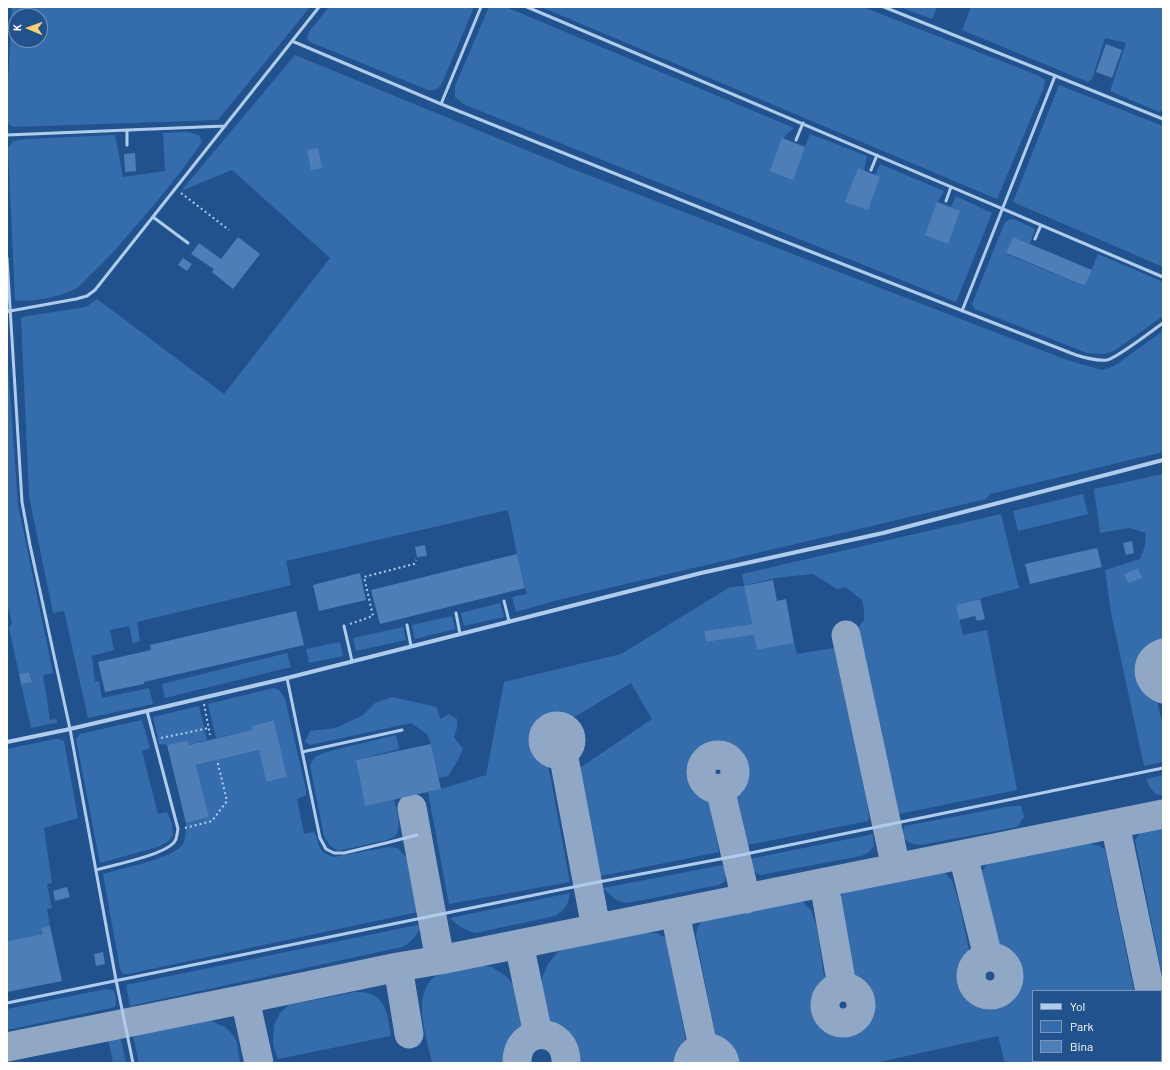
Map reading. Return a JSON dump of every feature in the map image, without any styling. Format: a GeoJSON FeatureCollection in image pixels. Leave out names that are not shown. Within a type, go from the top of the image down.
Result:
{"type":"FeatureCollection","features":[{"type":"Feature","properties":{"kind":"street"},"geometry":{"type":"LineString","coordinates":[[7,742],[70,729],[287,678],[701,573],[883,533],[1163,460]]}},
{"type":"Feature","properties":{"kind":"lane"},"geometry":{"type":"LineString","coordinates":[[8,311],[76,299],[87,296],[95,290],[319,7]]}},
{"type":"Feature","properties":{"kind":"lane"},"geometry":{"type":"LineString","coordinates":[[441,104],[481,7]]}},
{"type":"Feature","properties":{"kind":"lane"},"geometry":{"type":"LineString","coordinates":[[527,7],[1163,277]]}},
{"type":"Feature","properties":{"kind":"lane"},"geometry":{"type":"LineString","coordinates":[[884,7],[1163,119]]}},
{"type":"Feature","properties":{"kind":"lane"},"geometry":{"type":"LineString","coordinates":[[292,41],[441,104],[786,242],[1092,360],[1109,360],[1163,323]]}},
{"type":"Feature","properties":{"kind":"lane"},"geometry":{"type":"LineString","coordinates":[[962,311],[1055,76]]}},
{"type":"Feature","properties":{"kind":"lane"},"geometry":{"type":"LineString","coordinates":[[796,140],[803,123]]}},
{"type":"Feature","properties":{"kind":"lane"},"geometry":{"type":"LineString","coordinates":[[7,135],[225,126]]}},
{"type":"Feature","properties":{"kind":"lane"},"geometry":{"type":"LineString","coordinates":[[127,130],[127,145]]}},
{"type":"Feature","properties":{"kind":"lane"},"geometry":{"type":"LineString","coordinates":[[871,170],[877,155]]}},
{"type":"Feature","properties":{"kind":"lane"},"geometry":{"type":"LineString","coordinates":[[946,201],[951,187]]}},
{"type":"Feature","properties":{"kind":"lane"},"geometry":{"type":"LineString","coordinates":[[153,217],[188,243]]}},
{"type":"Feature","properties":{"kind":"lane"},"geometry":{"type":"LineString","coordinates":[[1035,239],[1041,225]]}},
{"type":"Feature","properties":{"kind":"lane"},"geometry":{"type":"LineString","coordinates":[[7,258],[8,311],[22,502],[70,729],[116,980],[133,1063]]}},
{"type":"Feature","properties":{"kind":"lane"},"geometry":{"type":"LineString","coordinates":[[504,601],[509,621]]}},
{"type":"Feature","properties":{"kind":"lane"},"geometry":{"type":"LineString","coordinates":[[456,613],[460,634]]}},
{"type":"Feature","properties":{"kind":"lane"},"geometry":{"type":"LineString","coordinates":[[407,625],[411,646]]}},
{"type":"Feature","properties":{"kind":"lane"},"geometry":{"type":"LineString","coordinates":[[344,626],[352,661]]}},
{"type":"Feature","properties":{"kind":"lane"},"geometry":{"type":"LineString","coordinates":[[287,678],[320,838],[326,849],[334,853],[344,853],[417,835]]}},
{"type":"Feature","properties":{"kind":"lane"},"geometry":{"type":"LineString","coordinates":[[96,870],[158,853],[168,848],[176,840],[178,829],[147,711]]}},
{"type":"Feature","properties":{"kind":"lane"},"geometry":{"type":"LineString","coordinates":[[302,752],[402,730]]}},
{"type":"Feature","properties":{"kind":"lane"},"geometry":{"type":"LineString","coordinates":[[7,1003],[588,884],[743,855],[1163,768]]}},
{"type":"Feature","properties":{"kind":"path"},"geometry":{"type":"LineString","coordinates":[[175,189],[229,230]]}},
{"type":"Feature","properties":{"kind":"path"},"geometry":{"type":"LineString","coordinates":[[344,626],[373,616],[364,577],[414,564],[416,560]]}},
{"type":"Feature","properties":{"kind":"path"},"geometry":{"type":"LineString","coordinates":[[203,697],[210,735]]}},
{"type":"Feature","properties":{"kind":"path"},"geometry":{"type":"LineString","coordinates":[[154,740],[209,728]]}},
{"type":"Feature","properties":{"kind":"path"},"geometry":{"type":"LineString","coordinates":[[178,829],[212,822],[228,801],[217,760]]}},
{"type":"Feature","properties":{"kind":"green space"},"geometry":{"type":"Polygon","coordinates":[[[12,7],[310,7],[218,120],[13,127],[7,123],[10,48],[48,48],[48,8],[12,7]]]}},
{"type":"Feature","properties":{"kind":"green space"},"geometry":{"type":"Polygon","coordinates":[[[329,7],[474,7],[442,83],[436,90],[428,90],[310,42],[307,38],[309,32],[329,7]]]}},
{"type":"Feature","properties":{"kind":"green space"},"geometry":{"type":"Polygon","coordinates":[[[489,7],[506,7],[794,128],[783,138],[805,147],[810,134],[867,156],[864,171],[875,175],[880,164],[944,191],[938,202],[951,207],[956,196],[992,213],[956,302],[463,104],[455,97],[455,86],[489,7]]]}},
{"type":"Feature","properties":{"kind":"green space"},"geometry":{"type":"Polygon","coordinates":[[[541,7],[863,7],[1037,75],[1045,80],[1044,87],[997,199],[541,7]]]}},
{"type":"Feature","properties":{"kind":"green space"},"geometry":{"type":"Polygon","coordinates":[[[900,7],[937,7],[932,19],[900,7]]]}},
{"type":"Feature","properties":{"kind":"green space"},"geometry":{"type":"Polygon","coordinates":[[[971,7],[1163,7],[1163,109],[1159,112],[1110,91],[1126,43],[1105,38],[1092,79],[1088,82],[962,30],[971,7]]]}},
{"type":"Feature","properties":{"kind":"green space"},"geometry":{"type":"Polygon","coordinates":[[[295,55],[570,168],[1067,360],[1102,370],[1114,366],[1163,331],[1163,452],[990,494],[986,499],[558,600],[516,612],[512,597],[527,594],[508,510],[286,561],[291,585],[137,622],[140,641],[133,644],[129,626],[110,630],[114,650],[92,656],[95,682],[99,681],[102,698],[149,688],[153,704],[88,718],[64,611],[53,613],[29,496],[21,317],[86,307],[97,299],[224,394],[330,258],[232,170],[181,191],[295,55]]]}},
{"type":"Feature","properties":{"kind":"green space"},"geometry":{"type":"Polygon","coordinates":[[[1059,85],[1163,126],[1163,267],[1013,202],[1059,85]]]}},
{"type":"Feature","properties":{"kind":"green space"},"geometry":{"type":"Polygon","coordinates":[[[188,132],[199,135],[202,142],[149,211],[83,283],[71,291],[55,296],[29,301],[15,300],[8,148],[13,141],[115,135],[123,177],[165,171],[163,133],[188,132]]]}},
{"type":"Feature","properties":{"kind":"green space"},"geometry":{"type":"Polygon","coordinates":[[[1010,219],[1016,220],[1035,229],[1030,244],[1013,237],[1006,254],[1085,286],[1098,254],[1163,282],[1163,316],[1114,351],[1104,354],[1087,353],[975,309],[972,304],[1005,222],[1010,219]]]}},
{"type":"Feature","properties":{"kind":"green space"},"geometry":{"type":"Polygon","coordinates":[[[7,352],[18,505],[53,673],[43,675],[50,720],[56,719],[58,722],[31,728],[21,684],[32,681],[29,672],[19,674],[9,628],[12,623],[7,603],[7,352]]]}},
{"type":"Feature","properties":{"kind":"green space"},"geometry":{"type":"Polygon","coordinates":[[[1163,474],[1163,644],[1158,644],[1150,648],[1143,655],[1138,673],[1144,688],[1156,698],[1163,725],[1163,762],[1144,766],[1111,613],[1105,570],[1140,559],[1145,546],[1146,533],[1129,528],[1100,533],[1094,489],[1163,474]]]}},
{"type":"Feature","properties":{"kind":"green space"},"geometry":{"type":"Polygon","coordinates":[[[1083,494],[1088,514],[1018,531],[1013,511],[1083,494]]]}},
{"type":"Feature","properties":{"kind":"green space"},"geometry":{"type":"Polygon","coordinates":[[[1001,514],[1019,588],[956,605],[963,635],[987,630],[1017,790],[899,814],[859,627],[864,620],[862,600],[845,587],[837,589],[813,574],[775,578],[744,586],[742,574],[1001,514]]]}},
{"type":"Feature","properties":{"kind":"green space"},"geometry":{"type":"Polygon","coordinates":[[[744,586],[752,624],[704,631],[706,642],[754,635],[757,650],[794,643],[797,654],[834,648],[867,803],[869,817],[868,821],[748,845],[736,792],[743,781],[740,760],[732,753],[721,748],[721,744],[708,747],[708,750],[701,754],[696,762],[695,774],[696,785],[704,793],[703,799],[709,801],[719,852],[596,877],[575,771],[652,719],[631,683],[568,721],[556,718],[547,719],[540,726],[535,736],[536,746],[547,759],[570,882],[449,904],[428,792],[486,775],[504,682],[621,654],[730,587],[744,586]]]}},
{"type":"Feature","properties":{"kind":"green space"},"geometry":{"type":"Polygon","coordinates":[[[500,603],[504,617],[464,626],[461,613],[500,603]]]}},
{"type":"Feature","properties":{"kind":"green space"},"geometry":{"type":"Polygon","coordinates":[[[452,616],[455,629],[415,639],[412,625],[452,616]]]}},
{"type":"Feature","properties":{"kind":"green space"},"geometry":{"type":"Polygon","coordinates":[[[403,627],[406,640],[356,651],[353,638],[403,627]]]}},
{"type":"Feature","properties":{"kind":"green space"},"geometry":{"type":"Polygon","coordinates":[[[340,642],[343,656],[309,663],[306,649],[340,642]]]}},
{"type":"Feature","properties":{"kind":"green space"},"geometry":{"type":"Polygon","coordinates":[[[287,653],[291,667],[165,698],[162,684],[287,653]]]}},
{"type":"Feature","properties":{"kind":"green space"},"geometry":{"type":"Polygon","coordinates":[[[274,688],[280,691],[285,699],[306,789],[305,796],[297,799],[304,834],[314,832],[320,848],[324,853],[334,857],[389,847],[398,848],[407,858],[419,903],[418,912],[123,974],[120,969],[103,874],[169,854],[183,844],[186,823],[209,817],[196,765],[259,750],[266,782],[287,777],[274,720],[252,726],[252,730],[216,738],[208,704],[274,688]]]}},
{"type":"Feature","properties":{"kind":"green space"},"geometry":{"type":"Polygon","coordinates":[[[392,697],[437,707],[440,719],[449,714],[457,719],[457,728],[454,737],[463,749],[448,776],[439,778],[431,744],[427,734],[411,723],[310,745],[305,742],[310,731],[336,728],[363,715],[375,703],[392,697]]]}},
{"type":"Feature","properties":{"kind":"green space"},"geometry":{"type":"Polygon","coordinates":[[[199,706],[207,740],[189,745],[188,740],[167,745],[159,744],[153,717],[199,706]]]}},
{"type":"Feature","properties":{"kind":"green space"},"geometry":{"type":"Polygon","coordinates":[[[142,720],[150,748],[142,751],[158,814],[167,812],[172,824],[173,836],[167,842],[158,847],[100,863],[76,739],[80,734],[142,720]]]}},
{"type":"Feature","properties":{"kind":"green space"},"geometry":{"type":"Polygon","coordinates":[[[396,735],[399,749],[356,760],[365,805],[394,799],[399,822],[396,836],[387,840],[338,851],[330,846],[324,836],[310,765],[315,757],[326,752],[396,735]]]}},
{"type":"Feature","properties":{"kind":"green space"},"geometry":{"type":"Polygon","coordinates":[[[55,739],[64,741],[78,818],[44,828],[52,883],[47,884],[52,908],[47,909],[50,926],[42,928],[43,934],[7,941],[7,749],[55,739]]]}},
{"type":"Feature","properties":{"kind":"green space"},"geometry":{"type":"Polygon","coordinates":[[[1163,775],[1163,796],[1154,793],[1146,779],[1163,775]]]}},
{"type":"Feature","properties":{"kind":"green space"},"geometry":{"type":"Polygon","coordinates":[[[1011,806],[1021,806],[1024,817],[1017,827],[920,845],[908,842],[903,836],[905,826],[1011,806]]]}},
{"type":"Feature","properties":{"kind":"green space"},"geometry":{"type":"Polygon","coordinates":[[[1163,825],[1163,980],[1135,840],[1144,828],[1163,825]]]}},
{"type":"Feature","properties":{"kind":"green space"},"geometry":{"type":"Polygon","coordinates":[[[873,834],[874,846],[868,853],[861,856],[760,875],[753,871],[750,865],[749,859],[873,834]]]}},
{"type":"Feature","properties":{"kind":"green space"},"geometry":{"type":"Polygon","coordinates":[[[1082,842],[1100,846],[1105,850],[1134,990],[1032,990],[1032,1062],[1136,1063],[1005,1063],[998,1036],[875,1063],[733,1063],[729,1051],[715,1034],[696,936],[697,928],[704,919],[800,899],[811,910],[817,928],[824,976],[829,975],[818,995],[816,1002],[817,1015],[820,1021],[830,1029],[843,1032],[844,1035],[853,1034],[854,1029],[863,1025],[868,1019],[871,1009],[867,993],[859,983],[847,973],[851,971],[839,899],[846,890],[937,870],[945,873],[952,880],[959,903],[969,950],[973,950],[962,969],[961,982],[963,988],[977,1000],[989,1004],[989,1008],[1002,1007],[1000,1002],[1011,994],[1016,980],[1013,966],[1008,959],[991,946],[998,943],[982,871],[990,861],[1082,842]]]}},
{"type":"Feature","properties":{"kind":"green space"},"geometry":{"type":"Polygon","coordinates":[[[723,865],[726,873],[725,881],[719,885],[627,903],[617,900],[603,888],[723,865]]]}},
{"type":"Feature","properties":{"kind":"green space"},"geometry":{"type":"Polygon","coordinates":[[[570,893],[566,907],[555,916],[475,933],[468,931],[450,918],[570,893]]]}},
{"type":"Feature","properties":{"kind":"green space"},"geometry":{"type":"Polygon","coordinates":[[[422,924],[419,931],[409,943],[402,947],[130,1006],[126,985],[422,924]]]}},
{"type":"Feature","properties":{"kind":"green space"},"geometry":{"type":"Polygon","coordinates":[[[640,932],[656,933],[667,938],[686,1042],[679,1063],[571,1063],[569,1046],[561,1034],[549,1030],[541,998],[542,978],[548,964],[556,954],[569,944],[640,932]]]}},
{"type":"Feature","properties":{"kind":"green space"},"geometry":{"type":"Polygon","coordinates":[[[477,965],[492,967],[507,977],[520,993],[528,1032],[520,1039],[514,1049],[513,1063],[432,1063],[425,1031],[422,1007],[423,996],[427,986],[435,977],[477,965]]]}},
{"type":"Feature","properties":{"kind":"green space"},"geometry":{"type":"Polygon","coordinates":[[[106,989],[113,990],[114,992],[116,1000],[115,1007],[7,1030],[7,1009],[106,989]]]}},
{"type":"Feature","properties":{"kind":"green space"},"geometry":{"type":"Polygon","coordinates":[[[355,992],[368,993],[380,1000],[388,1017],[391,1036],[278,1059],[273,1044],[274,1025],[280,1013],[289,1005],[355,992]]]}},
{"type":"Feature","properties":{"kind":"green space"},"geometry":{"type":"Polygon","coordinates":[[[202,1021],[211,1021],[225,1027],[232,1034],[237,1042],[240,1063],[139,1063],[133,1036],[202,1021]]]}},
{"type":"Feature","properties":{"kind":"green space"},"geometry":{"type":"Polygon","coordinates":[[[120,1036],[126,1063],[113,1063],[108,1039],[120,1036]]]}},
{"type":"Feature","properties":{"kind":"building"},"geometry":{"type":"Polygon","coordinates":[[[1106,44],[1122,50],[1112,78],[1096,72],[1106,44]]]}},
{"type":"Feature","properties":{"kind":"building"},"geometry":{"type":"Polygon","coordinates":[[[782,138],[805,147],[793,180],[770,171],[782,138]]]}},
{"type":"Feature","properties":{"kind":"building"},"geometry":{"type":"Polygon","coordinates":[[[318,148],[322,168],[311,170],[307,150],[318,148]]]}},
{"type":"Feature","properties":{"kind":"building"},"geometry":{"type":"Polygon","coordinates":[[[135,153],[136,171],[125,172],[124,154],[135,153]]]}},
{"type":"Feature","properties":{"kind":"building"},"geometry":{"type":"Polygon","coordinates":[[[858,168],[880,177],[868,210],[845,202],[858,168]]]}},
{"type":"Feature","properties":{"kind":"building"},"geometry":{"type":"Polygon","coordinates":[[[937,202],[960,211],[948,244],[925,235],[937,202]]]}},
{"type":"Feature","properties":{"kind":"building"},"geometry":{"type":"Polygon","coordinates":[[[238,237],[260,254],[233,289],[212,272],[214,269],[191,254],[199,243],[221,259],[238,237]]]}},
{"type":"Feature","properties":{"kind":"building"},"geometry":{"type":"Polygon","coordinates":[[[1013,237],[1092,270],[1085,286],[1006,253],[1013,237]]]}},
{"type":"Feature","properties":{"kind":"building"},"geometry":{"type":"Polygon","coordinates":[[[183,258],[192,264],[187,271],[178,265],[183,258]]]}},
{"type":"Feature","properties":{"kind":"building"},"geometry":{"type":"Polygon","coordinates":[[[1132,541],[1134,553],[1126,555],[1123,543],[1132,541]]]}},
{"type":"Feature","properties":{"kind":"building"},"geometry":{"type":"Polygon","coordinates":[[[425,545],[427,556],[417,557],[415,547],[425,545]]]}},
{"type":"Feature","properties":{"kind":"building"},"geometry":{"type":"Polygon","coordinates":[[[1097,548],[1102,567],[1030,584],[1025,564],[1097,548]]]}},
{"type":"Feature","properties":{"kind":"building"},"geometry":{"type":"Polygon","coordinates":[[[517,554],[525,588],[380,624],[371,590],[517,554]]]}},
{"type":"Feature","properties":{"kind":"building"},"geometry":{"type":"Polygon","coordinates":[[[1138,569],[1142,578],[1128,583],[1124,574],[1138,569]]]}},
{"type":"Feature","properties":{"kind":"building"},"geometry":{"type":"Polygon","coordinates":[[[360,573],[366,600],[319,611],[313,585],[360,573]]]}},
{"type":"Feature","properties":{"kind":"building"},"geometry":{"type":"Polygon","coordinates":[[[773,580],[777,601],[786,599],[794,643],[757,650],[754,635],[706,642],[704,631],[752,624],[744,586],[773,580]]]}},
{"type":"Feature","properties":{"kind":"building"},"geometry":{"type":"Polygon","coordinates":[[[980,599],[985,619],[977,621],[975,616],[959,620],[956,605],[980,599]]]}},
{"type":"Feature","properties":{"kind":"building"},"geometry":{"type":"Polygon","coordinates":[[[296,611],[304,645],[105,692],[98,662],[151,650],[150,645],[296,611]]]}},
{"type":"Feature","properties":{"kind":"building"},"geometry":{"type":"Polygon","coordinates":[[[29,672],[32,682],[21,684],[19,674],[29,672]]]}},
{"type":"Feature","properties":{"kind":"building"},"geometry":{"type":"Polygon","coordinates":[[[274,720],[287,777],[266,782],[259,750],[196,765],[209,817],[186,823],[167,745],[188,740],[189,745],[252,730],[252,726],[274,720]]]}},
{"type":"Feature","properties":{"kind":"building"},"geometry":{"type":"Polygon","coordinates":[[[431,744],[441,789],[365,806],[356,760],[431,744]]]}},
{"type":"Feature","properties":{"kind":"building"},"geometry":{"type":"Polygon","coordinates":[[[67,887],[70,897],[55,901],[53,891],[67,887]]]}},
{"type":"Feature","properties":{"kind":"building"},"geometry":{"type":"Polygon","coordinates":[[[50,926],[62,981],[7,992],[7,941],[43,934],[41,928],[50,926]]]}},
{"type":"Feature","properties":{"kind":"building"},"geometry":{"type":"Polygon","coordinates":[[[103,952],[105,964],[96,966],[94,954],[103,952]]]}},
{"type":"Feature","properties":{"kind":"taxiway"},"geometry":{"type":"LineString","coordinates":[[846,635],[896,868]]}},
{"type":"Feature","properties":{"kind":"taxiway"},"geometry":{"type":"LineString","coordinates":[[1163,653],[1152,660],[1149,671],[1153,681],[1157,686],[1163,689]]}},
{"type":"Feature","properties":{"kind":"taxiway"},"geometry":{"type":"LineString","coordinates":[[557,726],[567,730],[571,740],[567,750],[557,754],[547,750],[543,740],[547,730],[557,726]]}},
{"type":"Feature","properties":{"kind":"taxiway"},"geometry":{"type":"LineString","coordinates":[[563,753],[596,928]]}},
{"type":"Feature","properties":{"kind":"taxiway"},"geometry":{"type":"LineString","coordinates":[[718,755],[730,760],[735,772],[730,784],[718,789],[706,784],[701,772],[706,760],[718,755]]}},
{"type":"Feature","properties":{"kind":"taxiway"},"geometry":{"type":"LineString","coordinates":[[720,788],[746,899]]}},
{"type":"Feature","properties":{"kind":"taxiway"},"geometry":{"type":"LineString","coordinates":[[412,808],[440,960]]}},
{"type":"Feature","properties":{"kind":"taxiway"},"geometry":{"type":"LineString","coordinates":[[7,1047],[1163,814]]}},
{"type":"Feature","properties":{"kind":"taxiway"},"geometry":{"type":"LineString","coordinates":[[1115,824],[1150,990]]}},
{"type":"Feature","properties":{"kind":"taxiway"},"geometry":{"type":"LineString","coordinates":[[963,855],[988,957]]}},
{"type":"Feature","properties":{"kind":"taxiway"},"geometry":{"type":"LineString","coordinates":[[824,883],[842,986]]}},
{"type":"Feature","properties":{"kind":"taxiway"},"geometry":{"type":"LineString","coordinates":[[675,913],[703,1047]]}},
{"type":"Feature","properties":{"kind":"taxiway"},"geometry":{"type":"LineString","coordinates":[[519,944],[538,1034]]}},
{"type":"Feature","properties":{"kind":"taxiway"},"geometry":{"type":"LineString","coordinates":[[990,957],[1000,960],[1006,966],[1009,976],[1006,986],[1000,992],[990,995],[980,992],[974,986],[971,976],[974,966],[980,960],[990,957]]}},
{"type":"Feature","properties":{"kind":"taxiway"},"geometry":{"type":"LineString","coordinates":[[398,967],[409,1034]]}},
{"type":"Feature","properties":{"kind":"taxiway"},"geometry":{"type":"LineString","coordinates":[[847,987],[856,992],[860,998],[861,1005],[860,1012],[856,1018],[847,1023],[839,1023],[830,1018],[826,1012],[825,1001],[830,992],[836,988],[847,987]]}},
{"type":"Feature","properties":{"kind":"taxiway"},"geometry":{"type":"LineString","coordinates":[[245,999],[259,1063]]}},
{"type":"Feature","properties":{"kind":"taxiway"},"geometry":{"type":"LineString","coordinates":[[517,1063],[519,1051],[524,1042],[532,1036],[542,1034],[551,1036],[559,1042],[564,1051],[566,1063]]}},
{"type":"Feature","properties":{"kind":"taxiway"},"geometry":{"type":"LineString","coordinates":[[688,1063],[691,1056],[700,1048],[713,1049],[722,1056],[725,1063]]}}]}
